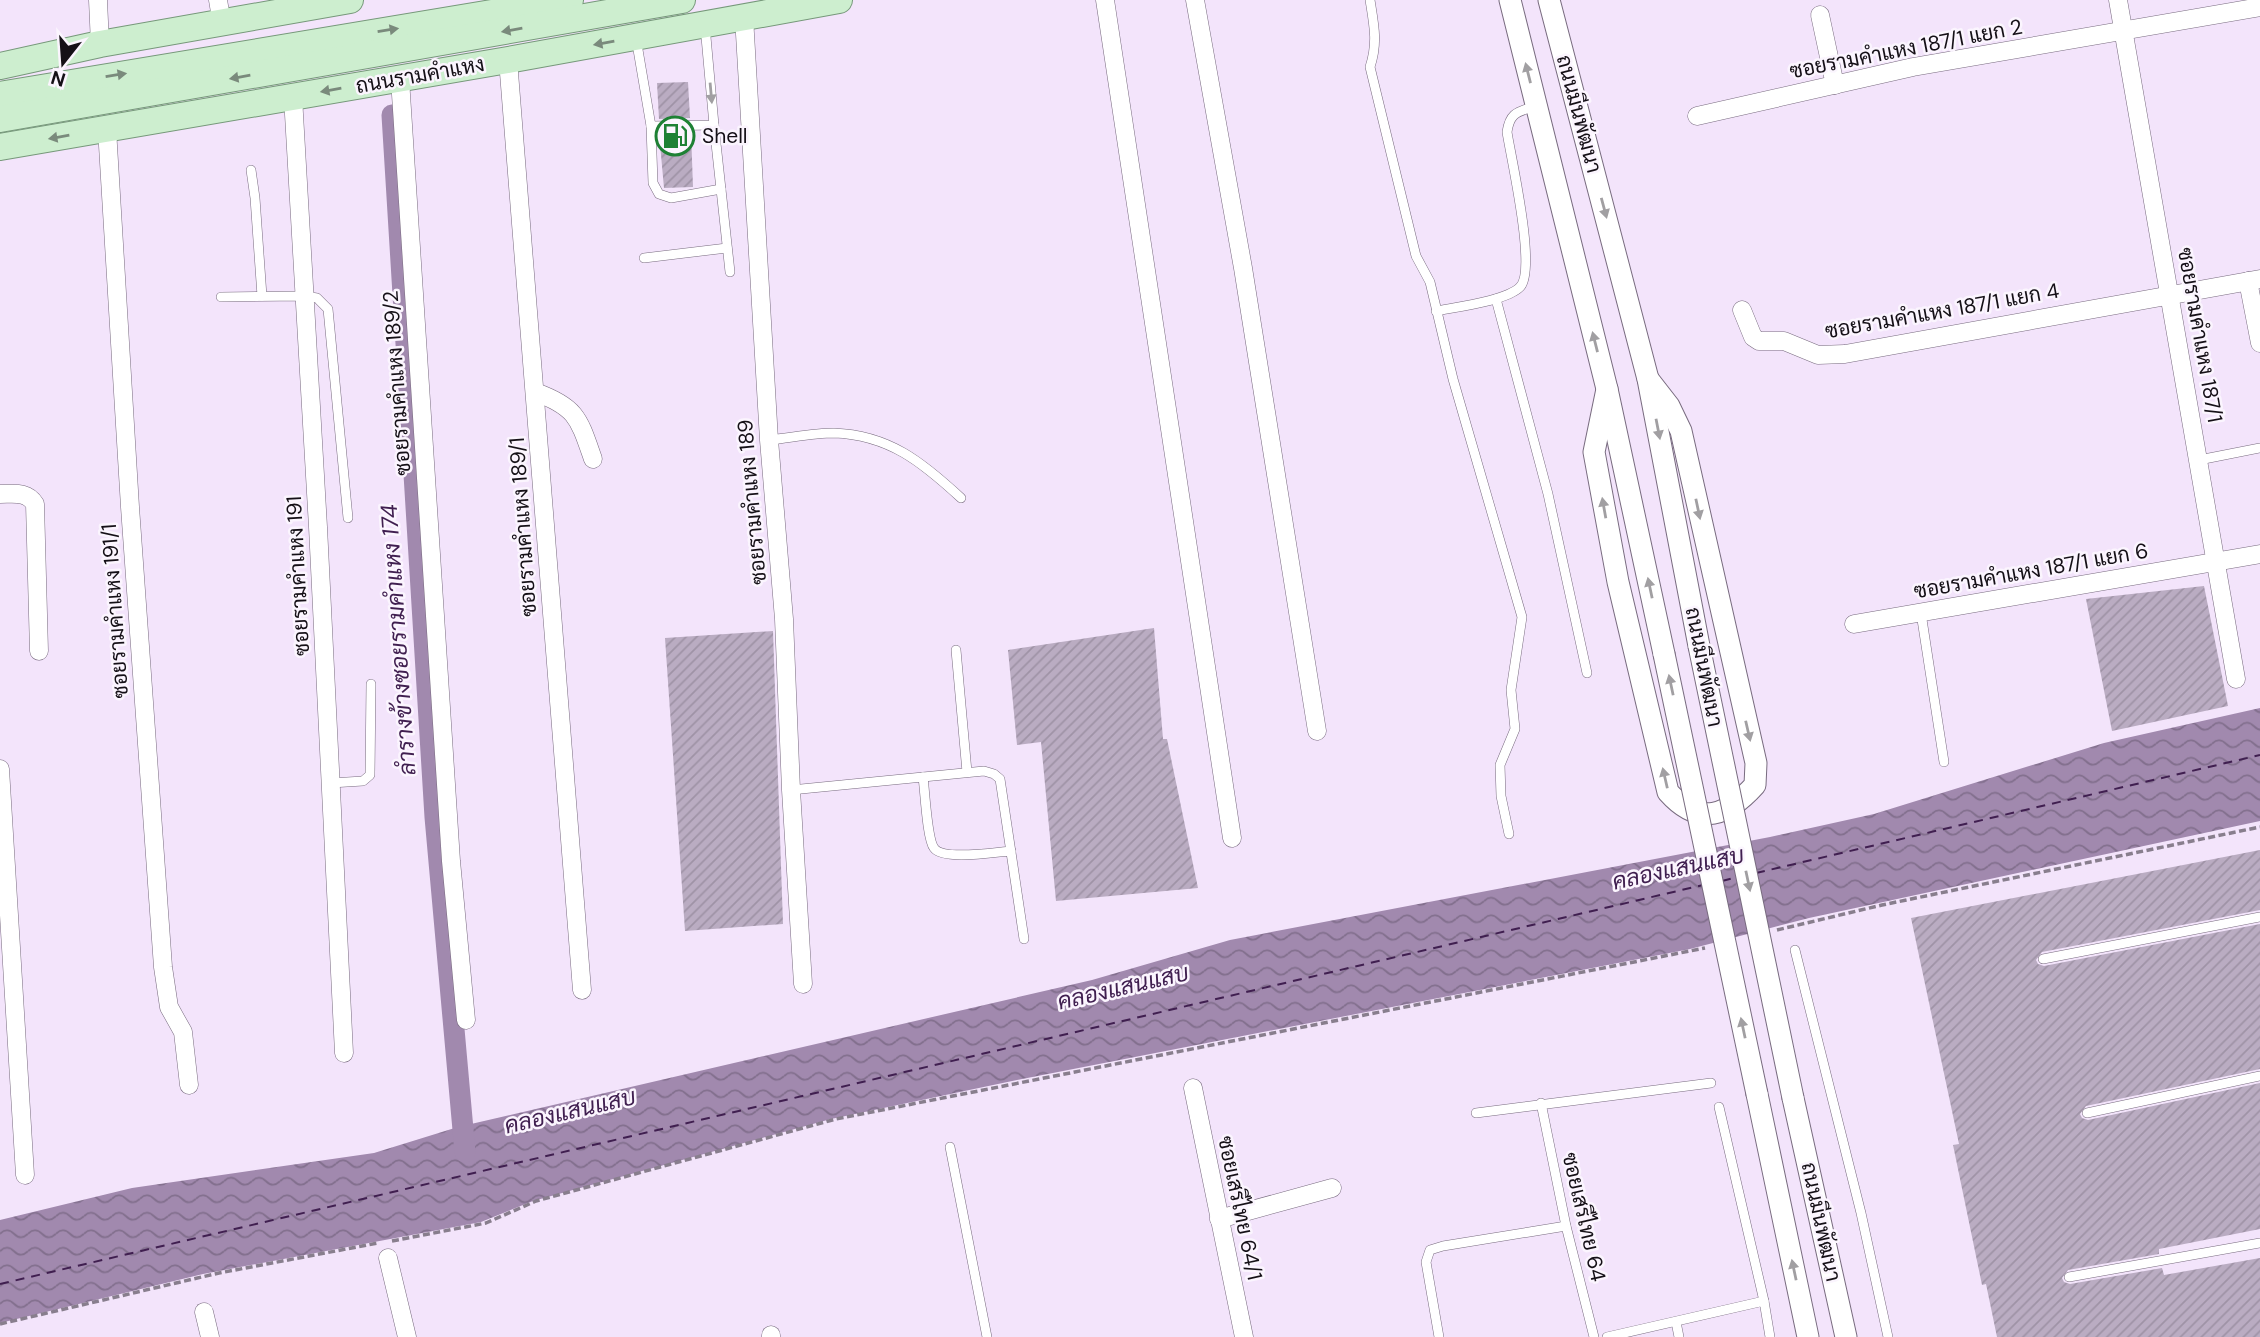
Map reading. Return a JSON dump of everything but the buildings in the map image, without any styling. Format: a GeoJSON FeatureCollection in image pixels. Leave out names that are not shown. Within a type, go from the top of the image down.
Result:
{"type":"FeatureCollection","features":[{"type":"Feature","properties":{"kind":"main road"},"geometry":{"type":"LineString","coordinates":[[0,65],[100,44],[220,12],[350,0]]}},
{"type":"Feature","properties":{"kind":"main road"},"geometry":{"type":"LineString","coordinates":[[0,95],[570,0]]}},
{"type":"Feature","properties":{"kind":"main road","name":"ถนนรามคำแหง"},"geometry":{"type":"LineString","coordinates":[[0,119],[682,0]]}},
{"type":"Feature","properties":{"kind":"main road","name":"ถนนรามคำแหง"},"geometry":{"type":"LineString","coordinates":[[0,148],[839,0]]}},
{"type":"Feature","properties":{"kind":"street"},"geometry":{"type":"LineString","coordinates":[[98,0],[100,44]]}},
{"type":"Feature","properties":{"kind":"street"},"geometry":{"type":"LineString","coordinates":[[1105,0],[1232,838]]}},
{"type":"Feature","properties":{"kind":"street"},"geometry":{"type":"LineString","coordinates":[[1195,0],[1243,268],[1317,731]]}},
{"type":"Feature","properties":{"kind":"street","name":"ถนนมีนพัฒนา"},"geometry":{"type":"LineString","coordinates":[[1510,0],[1606,388],[1808,1337]]}},
{"type":"Feature","properties":{"kind":"street","name":"ถนนมีนพัฒนา"},"geometry":{"type":"LineString","coordinates":[[1549,0],[1648,379],[1699,646],[1793,1098],[1846,1337]]}},
{"type":"Feature","properties":{"kind":"street","name":"ซอยรามคำแหง 187/1"},"geometry":{"type":"LineString","coordinates":[[2118,0],[2236,679]]}},
{"type":"Feature","properties":{"kind":"street","name":"ซอยรามคำแหง 187/1 แยก 2"},"geometry":{"type":"LineString","coordinates":[[1698,116],[1913,67],[2260,7]]}},
{"type":"Feature","properties":{"kind":"street"},"geometry":{"type":"LineString","coordinates":[[1821,15],[1835,85]]}},
{"type":"Feature","properties":{"kind":"street","name":"ซอยรามคำแหง 189"},"geometry":{"type":"LineString","coordinates":[[744,17],[769,440],[784,620],[803,984]]}},
{"type":"Feature","properties":{"kind":"street","name":"ซอยรามคำแหง 189/1"},"geometry":{"type":"LineString","coordinates":[[508,60],[582,990]]}},
{"type":"Feature","properties":{"kind":"street","name":"ซอยรามคำแหง 189/2"},"geometry":{"type":"LineString","coordinates":[[400,79],[451,861],[466,1020]]}},
{"type":"Feature","properties":{"kind":"street","name":"ซอยรามคำแหง 191"},"geometry":{"type":"LineString","coordinates":[[293,97],[344,1053]]}},
{"type":"Feature","properties":{"kind":"street","name":"ซอยรามคำแหง 191/1"},"geometry":{"type":"LineString","coordinates":[[107,129],[130,507],[163,967],[169,1007],[183,1032],[189,1085]]}},
{"type":"Feature","properties":{"kind":"street"},"geometry":{"type":"LineString","coordinates":[[2170,295],[2254,280],[2260,343]]}},
{"type":"Feature","properties":{"kind":"street","name":"ซอยรามคำแหง 187/1 แยก 4"},"geometry":{"type":"LineString","coordinates":[[1742,310],[1753,337],[1759,341],[1784,341],[1818,355],[1845,354],[2170,295]]}},
{"type":"Feature","properties":{"kind":"street"},"geometry":{"type":"LineString","coordinates":[[1606,388],[1594,452],[1618,582],[1668,792],[1678,803],[1690,810],[1706,815],[1721,812],[1740,802],[1755,785],[1756,763],[1681,431],[1669,406],[1648,379]]}},
{"type":"Feature","properties":{"kind":"street"},"geometry":{"type":"LineString","coordinates":[[535,392],[559,401],[573,413],[581,424],[593,459]]}},
{"type":"Feature","properties":{"kind":"street"},"geometry":{"type":"LineString","coordinates":[[0,494],[23,494],[35,504],[39,651]]}},
{"type":"Feature","properties":{"kind":"street","name":"ซอยรามคำแหง 187/1 แยก 6"},"geometry":{"type":"LineString","coordinates":[[1854,624],[2260,554]]}},
{"type":"Feature","properties":{"kind":"street"},"geometry":{"type":"LineString","coordinates":[[0,769],[25,1175]]}},
{"type":"Feature","properties":{"kind":"street","name":"ซอยเสรีไทย 64/1"},"geometry":{"type":"LineString","coordinates":[[1193,1088],[1244,1337]]}},
{"type":"Feature","properties":{"kind":"street"},"geometry":{"type":"LineString","coordinates":[[1219,1219],[1332,1188]]}},
{"type":"Feature","properties":{"kind":"street"},"geometry":{"type":"LineString","coordinates":[[388,1258],[407,1337]]}},
{"type":"Feature","properties":{"kind":"street"},"geometry":{"type":"LineString","coordinates":[[204,1312],[210,1337]]}},
{"type":"Feature","properties":{"kind":"lane"},"geometry":{"type":"LineString","coordinates":[[1370,0],[1377,36],[1376,51],[1370,67],[1416,256],[1430,282],[1457,392],[1522,617],[1511,690],[1515,729],[1500,765],[1501,796],[1509,834]]}},
{"type":"Feature","properties":{"kind":"lane"},"geometry":{"type":"LineString","coordinates":[[705,25],[730,272]]}},
{"type":"Feature","properties":{"kind":"lane"},"geometry":{"type":"LineString","coordinates":[[636,37],[651,126],[653,183],[659,194],[671,198],[721,188]]}},
{"type":"Feature","properties":{"kind":"lane"},"geometry":{"type":"LineString","coordinates":[[1436,311],[1496,299],[1520,287],[1525,276],[1527,250],[1507,132],[1509,120],[1515,113],[1536,105]]}},
{"type":"Feature","properties":{"kind":"lane"},"geometry":{"type":"LineString","coordinates":[[651,126],[714,125]]}},
{"type":"Feature","properties":{"kind":"lane"},"geometry":{"type":"LineString","coordinates":[[251,170],[256,198],[262,296]]}},
{"type":"Feature","properties":{"kind":"lane"},"geometry":{"type":"LineString","coordinates":[[644,258],[727,248]]}},
{"type":"Feature","properties":{"kind":"lane"},"geometry":{"type":"LineString","coordinates":[[221,297],[305,296],[317,298],[328,309],[348,518]]}},
{"type":"Feature","properties":{"kind":"lane"},"geometry":{"type":"LineString","coordinates":[[1496,299],[1548,494],[1587,673]]}},
{"type":"Feature","properties":{"kind":"lane"},"geometry":{"type":"LineString","coordinates":[[769,440],[833,433],[873,439],[906,453],[927,466],[961,498]]}},
{"type":"Feature","properties":{"kind":"lane"},"geometry":{"type":"LineString","coordinates":[[2199,460],[2260,448]]}},
{"type":"Feature","properties":{"kind":"lane"},"geometry":{"type":"LineString","coordinates":[[1921,613],[1944,762]]}},
{"type":"Feature","properties":{"kind":"lane"},"geometry":{"type":"LineString","coordinates":[[956,650],[967,772]]}},
{"type":"Feature","properties":{"kind":"lane"},"geometry":{"type":"LineString","coordinates":[[331,783],[363,780],[370,775],[371,684]]}},
{"type":"Feature","properties":{"kind":"lane"},"geometry":{"type":"LineString","coordinates":[[791,790],[967,772],[984,771],[994,774],[1000,779],[1024,939]]}},
{"type":"Feature","properties":{"kind":"lane"},"geometry":{"type":"LineString","coordinates":[[923,776],[930,838],[934,848],[951,855],[1011,851]]}},
{"type":"Feature","properties":{"kind":"lane"},"geometry":{"type":"LineString","coordinates":[[2043,959],[2260,917]]}},
{"type":"Feature","properties":{"kind":"lane"},"geometry":{"type":"LineString","coordinates":[[1795,950],[1861,1213],[1888,1337]]}},
{"type":"Feature","properties":{"kind":"lane"},"geometry":{"type":"LineString","coordinates":[[2087,1112],[2260,1076]]}},
{"type":"Feature","properties":{"kind":"lane"},"geometry":{"type":"LineString","coordinates":[[1476,1113],[1711,1083]]}},
{"type":"Feature","properties":{"kind":"lane","name":"ซอยเสรีไทย 64"},"geometry":{"type":"LineString","coordinates":[[1541,1103],[1566,1226],[1594,1337]]}},
{"type":"Feature","properties":{"kind":"lane"},"geometry":{"type":"LineString","coordinates":[[1718,1107],[1770,1337]]}},
{"type":"Feature","properties":{"kind":"lane"},"geometry":{"type":"LineString","coordinates":[[950,1147],[987,1337]]}},
{"type":"Feature","properties":{"kind":"lane"},"geometry":{"type":"LineString","coordinates":[[1439,1337],[1426,1262],[1430,1251],[1443,1246],[1566,1226]]}},
{"type":"Feature","properties":{"kind":"lane"},"geometry":{"type":"LineString","coordinates":[[2070,1277],[2260,1243]]}},
{"type":"Feature","properties":{"kind":"lane"},"geometry":{"type":"LineString","coordinates":[[1607,1337],[1764,1301]]}},
{"type":"Feature","properties":{"kind":"lane"},"geometry":{"type":"LineString","coordinates":[[1676,1322],[1679,1337]]}},
{"type":"Feature","properties":{"kind":"path"},"geometry":{"type":"LineString","coordinates":[[1766,933],[1882,905],[2260,827]]}},
{"type":"Feature","properties":{"kind":"path"},"geometry":{"type":"LineString","coordinates":[[0,1324],[219,1273],[486,1223],[536,1201],[836,1119],[1717,945]]}},
{"type":"Feature","properties":{"kind":"water","name":"คลองแสนแสบ"},"geometry":{"type":"Polygon","coordinates":[[[2260,708],[2260,821],[1809,918],[1690,949],[1017,1080],[831,1119],[533,1201],[481,1222],[203,1274],[0,1323],[0,1220],[132,1188],[374,1153],[458,1127],[1092,980],[1230,940],[1770,837],[1874,814],[2104,743],[2260,708]]]}},
{"type":"Feature","properties":{"kind":"waterway","name":"ลำรางข้างซอยรามคำแหง 174"},"geometry":{"type":"LineString","coordinates":[[392,115],[435,817],[465,1152]]}},
{"type":"Feature","properties":{"kind":"ferry route"},"geometry":{"type":"LineString","coordinates":[[1756,873],[2260,755]]}},
{"type":"Feature","properties":{"kind":"ferry route"},"geometry":{"type":"LineString","coordinates":[[1722,881],[1737,877]]}},
{"type":"Feature","properties":{"kind":"ferry route"},"geometry":{"type":"LineString","coordinates":[[0,1284],[1703,885]]}},
{"type":"Feature","properties":{"kind":"place","name":"Shell"},"geometry":{"type":"Point","coordinates":[675,136]}}]}
